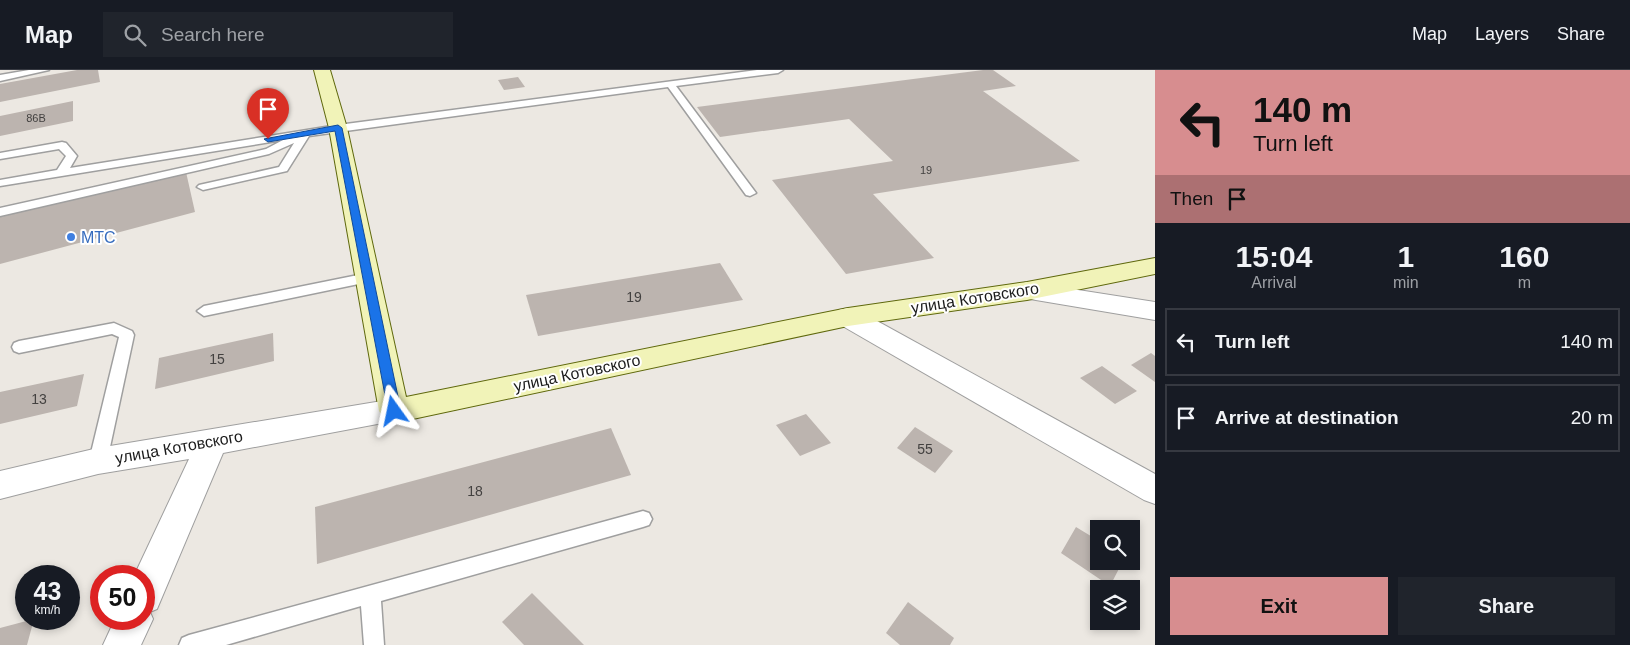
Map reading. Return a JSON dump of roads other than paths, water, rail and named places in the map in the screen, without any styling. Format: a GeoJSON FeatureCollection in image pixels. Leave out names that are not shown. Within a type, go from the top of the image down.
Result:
{"type":"FeatureCollection","features":[{"type":"Feature","properties":{"kind":"main road"},"geometry":{"type":"LineString","coordinates":[[322,70],[338,128],[394,411]]}},
{"type":"Feature","properties":{"kind":"main road","name":"улица Котовского"},"geometry":{"type":"LineString","coordinates":[[394,411],[848,317],[1027,291],[1155,266]]}},
{"type":"Feature","properties":{"kind":"street"},"geometry":{"type":"LineString","coordinates":[[1027,291],[1155,311]]}},
{"type":"Feature","properties":{"kind":"street"},"geometry":{"type":"LineString","coordinates":[[848,317],[1155,490]]}},
{"type":"Feature","properties":{"kind":"street","name":"улица Котовского"},"geometry":{"type":"LineString","coordinates":[[0,485],[98,461],[394,411]]}},
{"type":"Feature","properties":{"kind":"street"},"geometry":{"type":"LineString","coordinates":[[155,571],[212,442]]}},
{"type":"Feature","properties":{"kind":"street"},"geometry":{"type":"LineString","coordinates":[[122,645],[129,630]]}},
{"type":"Feature","properties":{"kind":"lane"},"geometry":{"type":"LineString","coordinates":[[0,78],[44,70]]}},
{"type":"Feature","properties":{"kind":"lane"},"geometry":{"type":"LineString","coordinates":[[0,183],[338,128],[778,70]]}},
{"type":"Feature","properties":{"kind":"lane"},"geometry":{"type":"LineString","coordinates":[[670,84],[750,193]]}},
{"type":"Feature","properties":{"kind":"lane"},"geometry":{"type":"LineString","coordinates":[[203,187],[283,169],[306,133]]}},
{"type":"Feature","properties":{"kind":"lane"},"geometry":{"type":"LineString","coordinates":[[0,212],[269,151],[306,133]]}},
{"type":"Feature","properties":{"kind":"lane"},"geometry":{"type":"LineString","coordinates":[[0,156],[62,145],[72,156],[61,173]]}},
{"type":"Feature","properties":{"kind":"lane"},"geometry":{"type":"LineString","coordinates":[[204,311],[368,278]]}},
{"type":"Feature","properties":{"kind":"lane"},"geometry":{"type":"LineString","coordinates":[[19,347],[114,328],[127,335],[98,461]]}},
{"type":"Feature","properties":{"kind":"lane"},"geometry":{"type":"LineString","coordinates":[[190,645],[237,638],[370,594],[643,519]]}},
{"type":"Feature","properties":{"kind":"lane"},"geometry":{"type":"LineString","coordinates":[[370,594],[374,645]]}},
{"type":"Feature","properties":{"kind":"place","name":"МТС"},"geometry":{"type":"Point","coordinates":[71,237]}}]}
